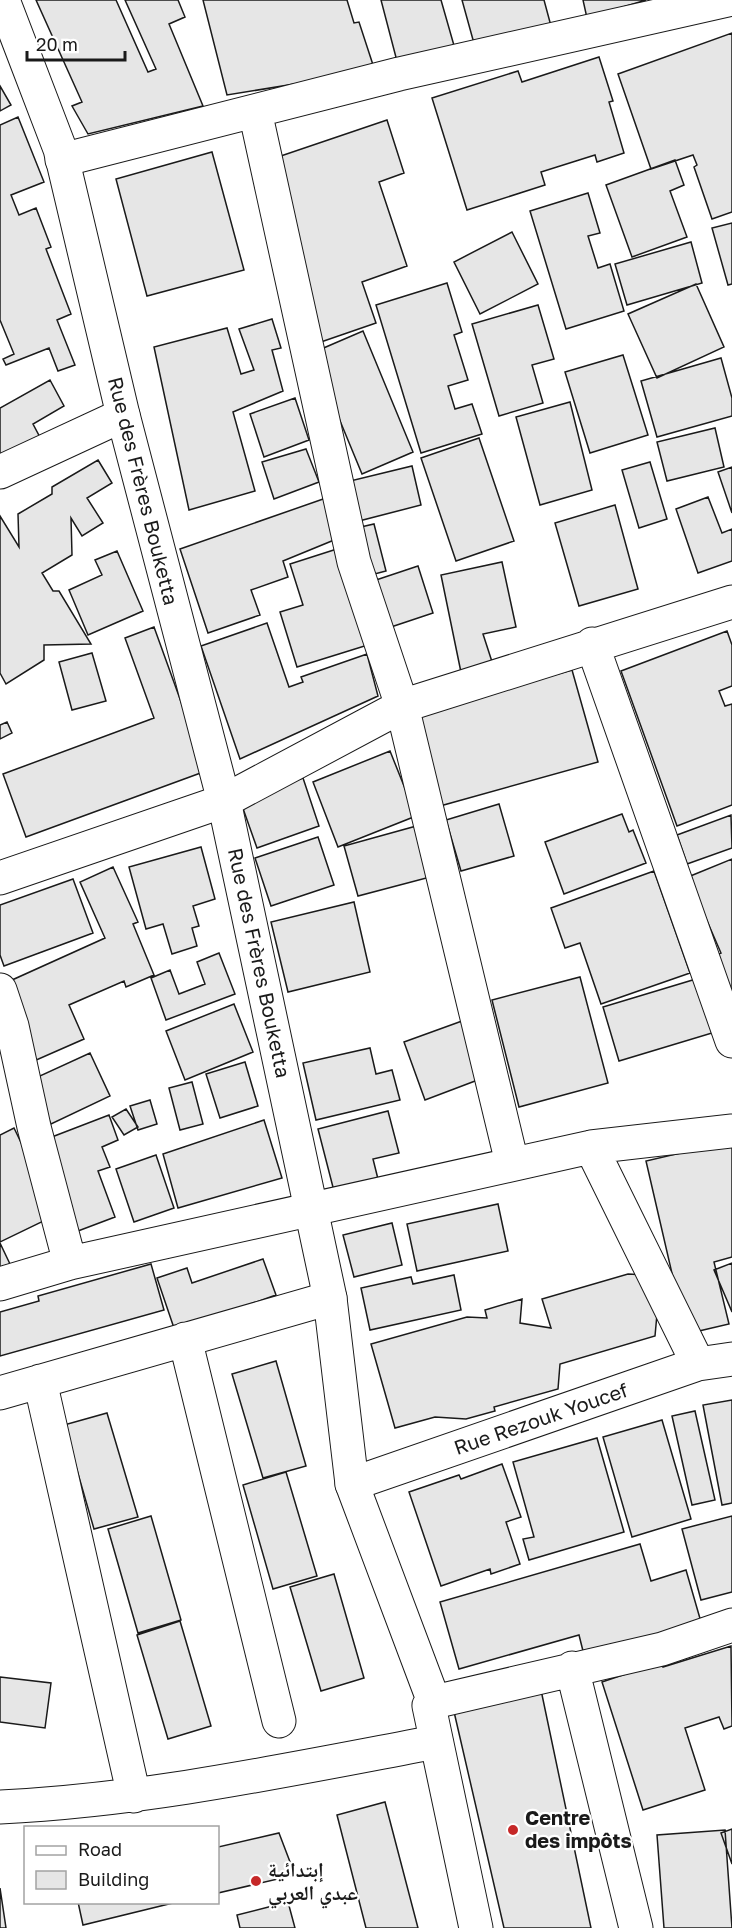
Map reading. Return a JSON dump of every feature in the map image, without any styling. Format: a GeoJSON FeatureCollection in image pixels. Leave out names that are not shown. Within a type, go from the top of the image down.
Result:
{"type":"FeatureCollection","features":[{"type":"Feature","properties":{"kind":"street","name":"Rue des Frères Bouketta"},"geometry":{"type":"LineString","coordinates":[[3,0],[62,160],[123,415],[224,801],[330,1298],[352,1484],[434,1702],[429,1706],[476,1928]]}},
{"type":"Feature","properties":{"kind":"street"},"geometry":{"type":"LineString","coordinates":[[62,160],[399,74],[728,0]]}},
{"type":"Feature","properties":{"kind":"street"},"geometry":{"type":"LineString","coordinates":[[255,111],[354,562],[402,706],[513,1163]]}},
{"type":"Feature","properties":{"kind":"street"},"geometry":{"type":"LineString","coordinates":[[0,472],[123,415]]}},
{"type":"Feature","properties":{"kind":"street"},"geometry":{"type":"LineString","coordinates":[[0,878],[224,801],[402,706],[592,644],[732,602]]}},
{"type":"Feature","properties":{"kind":"street"},"geometry":{"type":"LineString","coordinates":[[592,644],[732,1041]]}},
{"type":"Feature","properties":{"kind":"street"},"geometry":{"type":"LineString","coordinates":[[0,990],[12,1026],[34,1127],[70,1263]]}},
{"type":"Feature","properties":{"kind":"street"},"geometry":{"type":"LineString","coordinates":[[0,1284],[70,1263],[513,1163],[591,1147],[732,1131]]}},
{"type":"Feature","properties":{"kind":"street"},"geometry":{"type":"LineString","coordinates":[[591,1147],[698,1365]]}},
{"type":"Feature","properties":{"kind":"street"},"geometry":{"type":"LineString","coordinates":[[0,1393],[330,1298]]}},
{"type":"Feature","properties":{"kind":"street"},"geometry":{"type":"LineString","coordinates":[[184,1339],[279,1721]]}},
{"type":"Feature","properties":{"kind":"street","name":"Rue Rezouk Youcef"},"geometry":{"type":"LineString","coordinates":[[352,1484],[698,1365],[732,1359]]}},
{"type":"Feature","properties":{"kind":"street"},"geometry":{"type":"LineString","coordinates":[[40,1381],[134,1796]]}},
{"type":"Feature","properties":{"kind":"street"},"geometry":{"type":"LineString","coordinates":[[434,1702],[572,1668],[662,1649],[732,1625]]}},
{"type":"Feature","properties":{"kind":"street"},"geometry":{"type":"LineString","coordinates":[[572,1668],[636,1928]]}},
{"type":"Feature","properties":{"kind":"street"},"geometry":{"type":"LineString","coordinates":[[0,1807],[90,1802],[202,1786],[436,1742]]}},
{"type":"Feature","properties":{"kind":"building"},"geometry":{"type":"Polygon","coordinates":[[[36,0],[116,0],[148,72],[156,69],[125,0],[178,0],[185,17],[169,24],[203,106],[88,134],[72,106],[82,102],[36,0]]]}},
{"type":"Feature","properties":{"kind":"building"},"geometry":{"type":"Polygon","coordinates":[[[203,0],[347,0],[354,23],[359,22],[375,71],[227,95],[203,0]]]}},
{"type":"Feature","properties":{"kind":"building"},"geometry":{"type":"Polygon","coordinates":[[[381,0],[441,0],[455,49],[398,65],[381,0]]]}},
{"type":"Feature","properties":{"kind":"building"},"geometry":{"type":"Polygon","coordinates":[[[462,0],[544,0],[551,26],[475,47],[462,0]]]}},
{"type":"Feature","properties":{"kind":"building"},"geometry":{"type":"Polygon","coordinates":[[[583,0],[646,0],[587,18],[583,0]]]}},
{"type":"Feature","properties":{"kind":"building"},"geometry":{"type":"Polygon","coordinates":[[[732,33],[732,212],[712,219],[694,167],[697,165],[693,155],[651,169],[618,74],[732,33]]]}},
{"type":"Feature","properties":{"kind":"building"},"geometry":{"type":"Polygon","coordinates":[[[599,57],[613,101],[609,102],[624,153],[597,162],[595,155],[541,172],[545,185],[467,210],[432,98],[518,71],[522,82],[599,57]]]}},
{"type":"Feature","properties":{"kind":"building"},"geometry":{"type":"Polygon","coordinates":[[[0,86],[11,105],[0,111],[0,86]]]}},
{"type":"Feature","properties":{"kind":"building"},"geometry":{"type":"Polygon","coordinates":[[[18,117],[44,182],[11,195],[19,215],[36,208],[51,247],[46,249],[71,314],[57,320],[75,365],[58,371],[49,348],[6,365],[3,359],[14,354],[0,320],[0,125],[18,117]]]}},
{"type":"Feature","properties":{"kind":"building"},"geometry":{"type":"Polygon","coordinates":[[[387,120],[404,173],[379,182],[407,266],[362,282],[376,323],[318,343],[266,161],[387,120]]]}},
{"type":"Feature","properties":{"kind":"building"},"geometry":{"type":"Polygon","coordinates":[[[212,152],[244,270],[147,296],[116,179],[212,152]]]}},
{"type":"Feature","properties":{"kind":"building"},"geometry":{"type":"Polygon","coordinates":[[[675,160],[684,185],[670,191],[687,237],[632,257],[606,185],[675,160]]]}},
{"type":"Feature","properties":{"kind":"building"},"geometry":{"type":"Polygon","coordinates":[[[588,193],[600,233],[588,236],[598,268],[610,264],[624,311],[566,329],[530,211],[588,193]]]}},
{"type":"Feature","properties":{"kind":"building"},"geometry":{"type":"Polygon","coordinates":[[[732,223],[732,284],[728,285],[712,228],[732,223]]]}},
{"type":"Feature","properties":{"kind":"building"},"geometry":{"type":"Polygon","coordinates":[[[512,232],[538,284],[480,314],[454,262],[512,232]]]}},
{"type":"Feature","properties":{"kind":"building"},"geometry":{"type":"Polygon","coordinates":[[[691,242],[702,283],[627,305],[615,264],[691,242]]]}},
{"type":"Feature","properties":{"kind":"building"},"geometry":{"type":"Polygon","coordinates":[[[447,283],[462,332],[454,335],[468,380],[448,386],[455,409],[472,404],[482,434],[421,453],[376,305],[447,283]]]}},
{"type":"Feature","properties":{"kind":"building"},"geometry":{"type":"Polygon","coordinates":[[[696,284],[724,347],[657,378],[628,314],[696,284]]]}},
{"type":"Feature","properties":{"kind":"building"},"geometry":{"type":"Polygon","coordinates":[[[538,305],[554,359],[532,365],[543,403],[499,416],[472,324],[538,305]]]}},
{"type":"Feature","properties":{"kind":"building"},"geometry":{"type":"Polygon","coordinates":[[[272,319],[281,348],[272,350],[283,391],[233,412],[255,491],[189,510],[154,347],[227,328],[241,374],[254,370],[239,329],[272,319]]]}},
{"type":"Feature","properties":{"kind":"building"},"geometry":{"type":"Polygon","coordinates":[[[363,331],[413,452],[362,474],[312,353],[363,331]]]}},
{"type":"Feature","properties":{"kind":"building"},"geometry":{"type":"Polygon","coordinates":[[[623,355],[648,435],[590,453],[565,372],[623,355]]]}},
{"type":"Feature","properties":{"kind":"building"},"geometry":{"type":"Polygon","coordinates":[[[721,358],[732,398],[732,416],[657,437],[641,381],[721,358]]]}},
{"type":"Feature","properties":{"kind":"building"},"geometry":{"type":"Polygon","coordinates":[[[50,380],[64,406],[33,424],[43,443],[0,468],[0,408],[50,380]]]}},
{"type":"Feature","properties":{"kind":"building"},"geometry":{"type":"Polygon","coordinates":[[[295,398],[309,440],[264,457],[250,414],[295,398]]]}},
{"type":"Feature","properties":{"kind":"building"},"geometry":{"type":"Polygon","coordinates":[[[570,402],[592,490],[540,505],[516,417],[570,402]]]}},
{"type":"Feature","properties":{"kind":"building"},"geometry":{"type":"Polygon","coordinates":[[[715,428],[724,467],[667,481],[657,442],[715,428]]]}},
{"type":"Feature","properties":{"kind":"building"},"geometry":{"type":"Polygon","coordinates":[[[479,438],[514,541],[456,561],[421,458],[479,438]]]}},
{"type":"Feature","properties":{"kind":"building"},"geometry":{"type":"Polygon","coordinates":[[[306,449],[319,482],[274,499],[262,462],[306,449]]]}},
{"type":"Feature","properties":{"kind":"building"},"geometry":{"type":"Polygon","coordinates":[[[98,460],[112,483],[87,498],[103,523],[82,536],[71,518],[72,555],[42,573],[53,591],[59,591],[91,644],[44,645],[44,660],[6,684],[0,673],[0,516],[19,547],[18,514],[52,494],[52,487],[98,460]]]}},
{"type":"Feature","properties":{"kind":"building"},"geometry":{"type":"Polygon","coordinates":[[[650,462],[667,519],[639,528],[622,470],[650,462]]]}},
{"type":"Feature","properties":{"kind":"building"},"geometry":{"type":"Polygon","coordinates":[[[412,466],[421,505],[355,522],[346,482],[412,466]]]}},
{"type":"Feature","properties":{"kind":"building"},"geometry":{"type":"Polygon","coordinates":[[[732,467],[732,513],[718,472],[732,467]]]}},
{"type":"Feature","properties":{"kind":"building"},"geometry":{"type":"Polygon","coordinates":[[[708,497],[722,533],[732,529],[732,561],[698,573],[676,509],[708,497]]]}},
{"type":"Feature","properties":{"kind":"building"},"geometry":{"type":"Polygon","coordinates":[[[326,498],[339,538],[283,561],[288,577],[251,590],[260,615],[208,633],[180,549],[326,498]]]}},
{"type":"Feature","properties":{"kind":"building"},"geometry":{"type":"Polygon","coordinates":[[[615,505],[638,589],[579,606],[555,523],[615,505]]]}},
{"type":"Feature","properties":{"kind":"building"},"geometry":{"type":"Polygon","coordinates":[[[374,524],[386,571],[363,577],[352,529],[374,524]]]}},
{"type":"Feature","properties":{"kind":"building"},"geometry":{"type":"Polygon","coordinates":[[[340,548],[371,644],[297,667],[280,612],[303,605],[290,564],[340,548]]]}},
{"type":"Feature","properties":{"kind":"building"},"geometry":{"type":"Polygon","coordinates":[[[117,551],[143,611],[88,635],[69,590],[102,575],[95,560],[117,551]]]}},
{"type":"Feature","properties":{"kind":"building"},"geometry":{"type":"Polygon","coordinates":[[[502,562],[516,627],[483,634],[496,674],[463,682],[441,575],[502,562]]]}},
{"type":"Feature","properties":{"kind":"building"},"geometry":{"type":"Polygon","coordinates":[[[418,566],[433,613],[379,631],[364,584],[418,566]]]}},
{"type":"Feature","properties":{"kind":"building"},"geometry":{"type":"Polygon","coordinates":[[[267,623],[289,687],[303,682],[301,677],[367,654],[378,696],[240,759],[201,646],[267,623]]]}},
{"type":"Feature","properties":{"kind":"building"},"geometry":{"type":"Polygon","coordinates":[[[154,627],[206,771],[26,837],[3,774],[154,718],[125,638],[154,627]]]}},
{"type":"Feature","properties":{"kind":"building"},"geometry":{"type":"Polygon","coordinates":[[[727,631],[732,645],[732,686],[719,691],[725,706],[732,704],[732,805],[677,826],[621,671],[727,631]]]}},
{"type":"Feature","properties":{"kind":"building"},"geometry":{"type":"Polygon","coordinates":[[[92,653],[106,701],[72,710],[59,662],[92,653]]]}},
{"type":"Feature","properties":{"kind":"building"},"geometry":{"type":"Polygon","coordinates":[[[572,670],[598,762],[440,806],[414,714],[572,670]]]}},
{"type":"Feature","properties":{"kind":"building"},"geometry":{"type":"Polygon","coordinates":[[[7,722],[12,733],[0,739],[0,725],[7,722]]]}},
{"type":"Feature","properties":{"kind":"building"},"geometry":{"type":"Polygon","coordinates":[[[390,751],[416,816],[338,847],[313,782],[390,751]]]}},
{"type":"Feature","properties":{"kind":"building"},"geometry":{"type":"Polygon","coordinates":[[[303,778],[319,826],[257,848],[240,800],[303,778]]]}},
{"type":"Feature","properties":{"kind":"building"},"geometry":{"type":"Polygon","coordinates":[[[499,804],[514,856],[461,871],[446,820],[499,804]]]}},
{"type":"Feature","properties":{"kind":"building"},"geometry":{"type":"Polygon","coordinates":[[[622,814],[629,832],[633,830],[646,863],[564,894],[545,842],[622,814]]]}},
{"type":"Feature","properties":{"kind":"building"},"geometry":{"type":"Polygon","coordinates":[[[731,815],[732,848],[687,864],[677,835],[731,815]]]}},
{"type":"Feature","properties":{"kind":"building"},"geometry":{"type":"Polygon","coordinates":[[[420,825],[434,876],[358,896],[344,846],[420,825]]]}},
{"type":"Feature","properties":{"kind":"building"},"geometry":{"type":"Polygon","coordinates":[[[318,837],[334,885],[271,906],[255,858],[318,837]]]}},
{"type":"Feature","properties":{"kind":"building"},"geometry":{"type":"Polygon","coordinates":[[[201,847],[215,899],[193,906],[199,926],[192,928],[197,946],[172,954],[163,924],[146,929],[129,867],[201,847]]]}},
{"type":"Feature","properties":{"kind":"building"},"geometry":{"type":"Polygon","coordinates":[[[732,859],[732,1015],[708,958],[721,953],[688,877],[732,859]]]}},
{"type":"Feature","properties":{"kind":"building"},"geometry":{"type":"Polygon","coordinates":[[[113,867],[138,922],[133,924],[154,975],[126,987],[124,981],[69,1005],[84,1039],[34,1061],[1,985],[105,938],[80,882],[113,867]]]}},
{"type":"Feature","properties":{"kind":"building"},"geometry":{"type":"Polygon","coordinates":[[[654,871],[690,973],[601,1004],[580,943],[565,948],[551,908],[654,871]]]}},
{"type":"Feature","properties":{"kind":"building"},"geometry":{"type":"Polygon","coordinates":[[[73,879],[93,933],[4,966],[0,955],[0,905],[73,879]]]}},
{"type":"Feature","properties":{"kind":"building"},"geometry":{"type":"Polygon","coordinates":[[[354,902],[370,972],[288,992],[271,922],[354,902]]]}},
{"type":"Feature","properties":{"kind":"building"},"geometry":{"type":"Polygon","coordinates":[[[219,953],[235,994],[166,1020],[151,978],[170,970],[179,994],[205,984],[197,962],[219,953]]]}},
{"type":"Feature","properties":{"kind":"building"},"geometry":{"type":"Polygon","coordinates":[[[580,977],[608,1083],[519,1107],[492,1000],[580,977]]]}},
{"type":"Feature","properties":{"kind":"building"},"geometry":{"type":"Polygon","coordinates":[[[696,979],[712,1033],[619,1061],[603,1007],[696,979]]]}},
{"type":"Feature","properties":{"kind":"building"},"geometry":{"type":"Polygon","coordinates":[[[234,1004],[253,1052],[185,1080],[166,1031],[234,1004]]]}},
{"type":"Feature","properties":{"kind":"building"},"geometry":{"type":"Polygon","coordinates":[[[462,1021],[483,1078],[425,1100],[404,1042],[462,1021]]]}},
{"type":"Feature","properties":{"kind":"building"},"geometry":{"type":"Polygon","coordinates":[[[370,1048],[376,1074],[392,1070],[400,1100],[316,1120],[303,1063],[370,1048]]]}},
{"type":"Feature","properties":{"kind":"building"},"geometry":{"type":"Polygon","coordinates":[[[90,1053],[110,1096],[51,1124],[31,1080],[90,1053]]]}},
{"type":"Feature","properties":{"kind":"building"},"geometry":{"type":"Polygon","coordinates":[[[245,1062],[258,1106],[220,1118],[206,1074],[245,1062]]]}},
{"type":"Feature","properties":{"kind":"building"},"geometry":{"type":"Polygon","coordinates":[[[192,1082],[203,1124],[180,1130],[169,1088],[192,1082]]]}},
{"type":"Feature","properties":{"kind":"building"},"geometry":{"type":"Polygon","coordinates":[[[150,1100],[157,1124],[138,1130],[130,1106],[150,1100]]]}},
{"type":"Feature","properties":{"kind":"building"},"geometry":{"type":"Polygon","coordinates":[[[126,1109],[138,1127],[124,1135],[112,1117],[126,1109]]]}},
{"type":"Feature","properties":{"kind":"building"},"geometry":{"type":"Polygon","coordinates":[[[388,1111],[399,1153],[373,1159],[379,1183],[335,1195],[318,1129],[388,1111]]]}},
{"type":"Feature","properties":{"kind":"building"},"geometry":{"type":"Polygon","coordinates":[[[109,1115],[118,1140],[102,1147],[110,1167],[98,1171],[115,1217],[78,1231],[44,1140],[109,1115]]]}},
{"type":"Feature","properties":{"kind":"building"},"geometry":{"type":"Polygon","coordinates":[[[264,1120],[282,1178],[178,1208],[163,1154],[264,1120]]]}},
{"type":"Feature","properties":{"kind":"building"},"geometry":{"type":"Polygon","coordinates":[[[14,1128],[56,1215],[0,1242],[0,1135],[14,1128]]]}},
{"type":"Feature","properties":{"kind":"building"},"geometry":{"type":"Polygon","coordinates":[[[732,1141],[732,1257],[714,1262],[729,1324],[686,1334],[646,1161],[732,1141]]]}},
{"type":"Feature","properties":{"kind":"building"},"geometry":{"type":"Polygon","coordinates":[[[156,1155],[174,1208],[134,1222],[116,1169],[156,1155]]]}},
{"type":"Feature","properties":{"kind":"building"},"geometry":{"type":"Polygon","coordinates":[[[498,1204],[508,1251],[417,1271],[407,1224],[498,1204]]]}},
{"type":"Feature","properties":{"kind":"building"},"geometry":{"type":"Polygon","coordinates":[[[392,1223],[402,1265],[354,1277],[343,1235],[392,1223]]]}},
{"type":"Feature","properties":{"kind":"building"},"geometry":{"type":"Polygon","coordinates":[[[0,1243],[10,1264],[0,1268],[0,1243]]]}},
{"type":"Feature","properties":{"kind":"building"},"geometry":{"type":"Polygon","coordinates":[[[263,1259],[276,1295],[175,1331],[157,1278],[187,1268],[192,1283],[263,1259]]]}},
{"type":"Feature","properties":{"kind":"building"},"geometry":{"type":"Polygon","coordinates":[[[732,1263],[732,1312],[714,1270],[732,1263]]]}},
{"type":"Feature","properties":{"kind":"building"},"geometry":{"type":"Polygon","coordinates":[[[151,1264],[164,1310],[0,1356],[0,1312],[39,1301],[38,1296],[151,1264]]]}},
{"type":"Feature","properties":{"kind":"building"},"geometry":{"type":"Polygon","coordinates":[[[628,1274],[646,1275],[657,1314],[655,1336],[560,1364],[558,1389],[494,1407],[495,1411],[466,1419],[435,1417],[395,1428],[371,1344],[467,1317],[487,1318],[485,1310],[522,1299],[520,1323],[551,1328],[542,1299],[628,1274]]]}},
{"type":"Feature","properties":{"kind":"building"},"geometry":{"type":"Polygon","coordinates":[[[454,1275],[461,1310],[370,1330],[361,1288],[411,1277],[413,1284],[454,1275]]]}},
{"type":"Feature","properties":{"kind":"building"},"geometry":{"type":"Polygon","coordinates":[[[276,1361],[306,1466],[263,1478],[232,1374],[276,1361]]]}},
{"type":"Feature","properties":{"kind":"building"},"geometry":{"type":"Polygon","coordinates":[[[732,1400],[732,1503],[722,1505],[703,1405],[732,1400]]]}},
{"type":"Feature","properties":{"kind":"building"},"geometry":{"type":"Polygon","coordinates":[[[695,1411],[715,1500],[692,1505],[672,1416],[695,1411]]]}},
{"type":"Feature","properties":{"kind":"building"},"geometry":{"type":"Polygon","coordinates":[[[107,1413],[138,1517],[94,1529],[64,1425],[107,1413]]]}},
{"type":"Feature","properties":{"kind":"building"},"geometry":{"type":"Polygon","coordinates":[[[662,1420],[691,1519],[632,1537],[603,1437],[662,1420]]]}},
{"type":"Feature","properties":{"kind":"building"},"geometry":{"type":"Polygon","coordinates":[[[597,1438],[624,1532],[529,1560],[523,1539],[534,1537],[513,1462],[597,1438]]]}},
{"type":"Feature","properties":{"kind":"building"},"geometry":{"type":"Polygon","coordinates":[[[502,1464],[521,1517],[506,1522],[520,1564],[491,1574],[490,1569],[441,1586],[409,1492],[459,1475],[461,1479],[502,1464]]]}},
{"type":"Feature","properties":{"kind":"building"},"geometry":{"type":"Polygon","coordinates":[[[286,1472],[317,1576],[273,1589],[243,1485],[286,1472]]]}},
{"type":"Feature","properties":{"kind":"building"},"geometry":{"type":"Polygon","coordinates":[[[151,1516],[181,1620],[138,1633],[108,1529],[151,1516]]]}},
{"type":"Feature","properties":{"kind":"building"},"geometry":{"type":"Polygon","coordinates":[[[732,1516],[732,1592],[701,1600],[682,1529],[732,1516]]]}},
{"type":"Feature","properties":{"kind":"building"},"geometry":{"type":"Polygon","coordinates":[[[640,1544],[651,1581],[686,1570],[701,1622],[584,1655],[579,1635],[459,1669],[440,1602],[640,1544]]]}},
{"type":"Feature","properties":{"kind":"building"},"geometry":{"type":"Polygon","coordinates":[[[334,1574],[364,1678],[321,1691],[290,1587],[334,1574]]]}},
{"type":"Feature","properties":{"kind":"building"},"geometry":{"type":"Polygon","coordinates":[[[180,1621],[211,1726],[168,1739],[137,1635],[180,1621]]]}},
{"type":"Feature","properties":{"kind":"building"},"geometry":{"type":"Polygon","coordinates":[[[731,1646],[732,1726],[724,1729],[719,1717],[685,1728],[705,1790],[643,1810],[602,1682],[661,1662],[663,1667],[731,1646]]]}},
{"type":"Feature","properties":{"kind":"building"},"geometry":{"type":"Polygon","coordinates":[[[0,1677],[51,1683],[45,1728],[0,1722],[0,1677]]]}},
{"type":"Feature","properties":{"kind":"building"},"geometry":{"type":"Polygon","coordinates":[[[541,1690],[591,1928],[504,1928],[452,1703],[541,1690]]]}},
{"type":"Feature","properties":{"kind":"building"},"geometry":{"type":"Polygon","coordinates":[[[385,1802],[418,1928],[366,1928],[337,1815],[385,1802]]]}},
{"type":"Feature","properties":{"kind":"building"},"geometry":{"type":"Polygon","coordinates":[[[732,1829],[732,1864],[721,1833],[732,1829]]]}},
{"type":"Feature","properties":{"kind":"building"},"geometry":{"type":"Polygon","coordinates":[[[725,1830],[732,1928],[664,1928],[657,1835],[725,1830]]]}},
{"type":"Feature","properties":{"kind":"building"},"geometry":{"type":"Polygon","coordinates":[[[279,1833],[295,1875],[219,1893],[219,1847],[279,1833]]]}},
{"type":"Feature","properties":{"kind":"building"},"geometry":{"type":"Polygon","coordinates":[[[0,1888],[6,1928],[0,1928],[0,1888]]]}},
{"type":"Feature","properties":{"kind":"building"},"geometry":{"type":"Polygon","coordinates":[[[288,1902],[295,1928],[240,1928],[237,1915],[288,1902]]]}},
{"type":"Feature","properties":{"kind":"building"},"geometry":{"type":"Polygon","coordinates":[[[78,1904],[169,1904],[83,1925],[78,1904]]]}},
{"type":"Feature","properties":{"kind":"place","name":"Centre des impôts"},"geometry":{"type":"Point","coordinates":[513,1830]}},
{"type":"Feature","properties":{"kind":"place","name":"إبتدائية عبدي العربي"},"geometry":{"type":"Point","coordinates":[256,1881]}}]}
